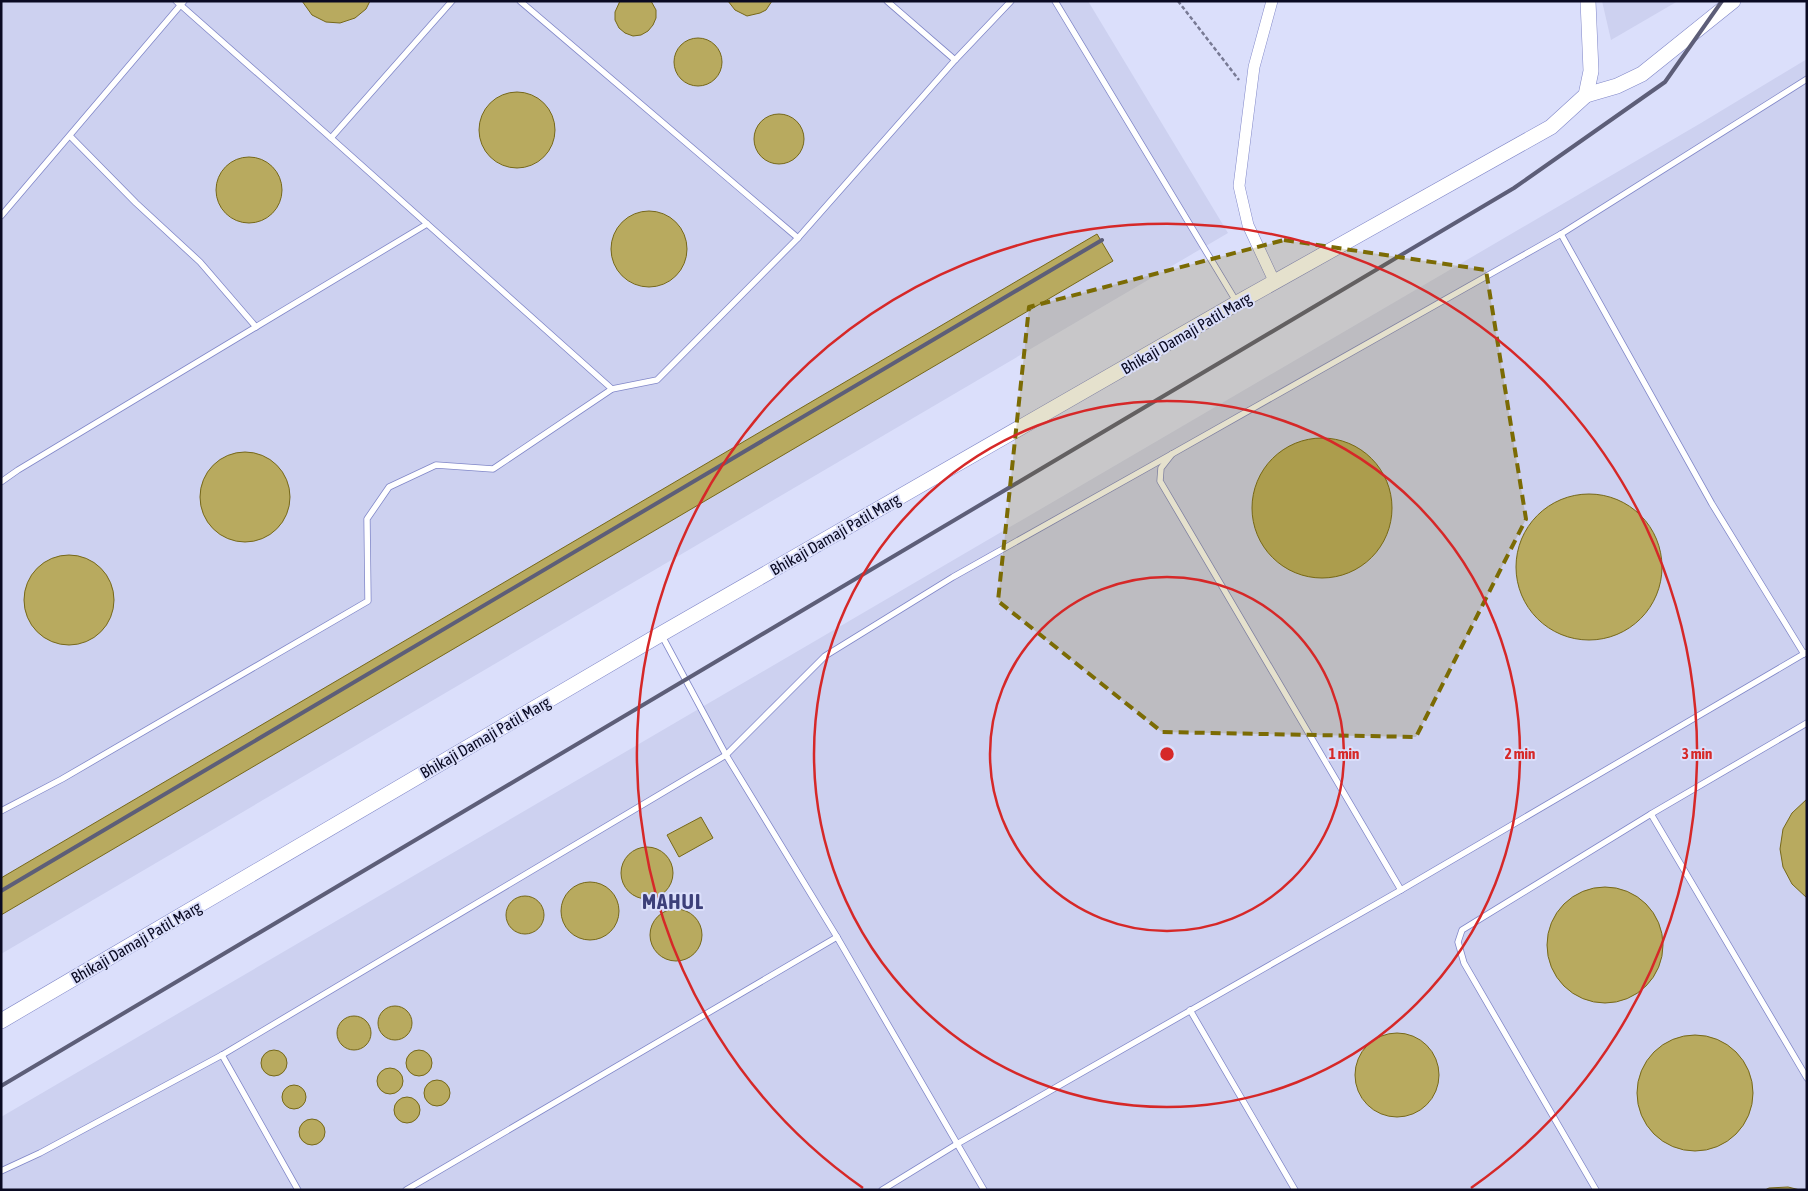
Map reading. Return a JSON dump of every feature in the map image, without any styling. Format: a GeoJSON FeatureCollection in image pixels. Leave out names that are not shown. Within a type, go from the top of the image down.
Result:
{"type":"FeatureCollection","features":[{"type":"Feature","properties":{"kind":"street"},"geometry":{"type":"LineString","coordinates":[[1272,1],[1254,67],[1239,186],[1248,225],[1275,283]]}},
{"type":"Feature","properties":{"kind":"street"},"geometry":{"type":"LineString","coordinates":[[1588,1],[1591,71],[1586,95],[1617,86],[1642,74],[1734,1]]}},
{"type":"Feature","properties":{"kind":"street","name":"Bhikaji Damaji Patil Marg"},"geometry":{"type":"LineString","coordinates":[[1,1021],[661,634],[1237,303],[1551,127],[1586,95]]}},
{"type":"Feature","properties":{"kind":"lane"},"geometry":{"type":"LineString","coordinates":[[331,138],[452,1]]}},
{"type":"Feature","properties":{"kind":"lane"},"geometry":{"type":"LineString","coordinates":[[520,1],[798,238]]}},
{"type":"Feature","properties":{"kind":"lane"},"geometry":{"type":"LineString","coordinates":[[887,1],[955,60]]}},
{"type":"Feature","properties":{"kind":"lane"},"geometry":{"type":"LineString","coordinates":[[1,811],[62,779],[368,601],[367,520],[389,487],[436,465],[493,468],[612,389],[657,380],[798,238],[955,60],[1011,1]]}},
{"type":"Feature","properties":{"kind":"lane"},"geometry":{"type":"LineString","coordinates":[[1055,1],[1237,303]]}},
{"type":"Feature","properties":{"kind":"lane"},"geometry":{"type":"LineString","coordinates":[[1,216],[180,3],[612,389]]}},
{"type":"Feature","properties":{"kind":"lane"},"geometry":{"type":"LineString","coordinates":[[1,1171],[40,1153],[222,1055],[726,755],[825,656],[953,577],[1561,234],[1807,79]]}},
{"type":"Feature","properties":{"kind":"lane"},"geometry":{"type":"LineString","coordinates":[[70,136],[136,203],[200,262],[256,327]]}},
{"type":"Feature","properties":{"kind":"lane"},"geometry":{"type":"LineString","coordinates":[[1,482],[427,224]]}},
{"type":"Feature","properties":{"kind":"lane"},"geometry":{"type":"LineString","coordinates":[[882,1190],[957,1144],[1401,890],[1805,653],[1712,504],[1561,234]]}},
{"type":"Feature","properties":{"kind":"lane"},"geometry":{"type":"LineString","coordinates":[[1172,454],[1161,468],[1160,481],[1401,890]]}},
{"type":"Feature","properties":{"kind":"lane"},"geometry":{"type":"LineString","coordinates":[[661,634],[726,755],[837,937],[984,1190]]}},
{"type":"Feature","properties":{"kind":"lane"},"geometry":{"type":"LineString","coordinates":[[1596,1190],[1464,963],[1458,942],[1462,930],[1651,814],[1807,723]]}},
{"type":"Feature","properties":{"kind":"lane"},"geometry":{"type":"LineString","coordinates":[[1651,814],[1807,1078]]}},
{"type":"Feature","properties":{"kind":"lane"},"geometry":{"type":"LineString","coordinates":[[406,1190],[837,937]]}},
{"type":"Feature","properties":{"kind":"lane"},"geometry":{"type":"LineString","coordinates":[[1190,1010],[1295,1190]]}},
{"type":"Feature","properties":{"kind":"lane"},"geometry":{"type":"LineString","coordinates":[[222,1055],[298,1190]]}},
{"type":"Feature","properties":{"kind":"path"},"geometry":{"type":"LineString","coordinates":[[1178,1],[1251,94]]}},
{"type":"Feature","properties":{"kind":"highlighted area"},"geometry":{"type":"Polygon","coordinates":[[[1284,240],[1486,270],[1526,519],[1416,737],[1162,732],[998,601],[1029,307],[1284,240]]]}},
{"type":"Feature","properties":{"kind":"shaded area"},"geometry":{"type":"Polygon","coordinates":[[[1,1],[1088,1],[1228,233],[1,954],[1,1]]]}},
{"type":"Feature","properties":{"kind":"shaded area"},"geometry":{"type":"Polygon","coordinates":[[[1602,1],[1678,1],[1611,40],[1602,1]]]}},
{"type":"Feature","properties":{"kind":"shaded area"},"geometry":{"type":"Polygon","coordinates":[[[1807,59],[1807,1190],[1,1190],[1,1117],[1701,123],[1807,59]]]}},
{"type":"Feature","properties":{"kind":"building"},"geometry":{"type":"Polygon","coordinates":[[[302,1],[370,1],[366,9],[355,18],[340,23],[326,22],[312,15],[302,1]]]}},
{"type":"Feature","properties":{"kind":"building"},"geometry":{"type":"Polygon","coordinates":[[[620,1],[651,1],[656,10],[656,18],[648,31],[641,35],[633,36],[619,28],[615,20],[615,12],[620,1]]]}},
{"type":"Feature","properties":{"kind":"building"},"geometry":{"type":"Polygon","coordinates":[[[728,1],[772,1],[766,10],[747,16],[735,10],[728,1]]]}},
{"type":"Feature","properties":{"kind":"building"},"geometry":{"type":"Polygon","coordinates":[[[693,38],[703,38],[712,42],[718,48],[722,62],[718,76],[712,82],[703,86],[693,86],[684,82],[678,76],[674,67],[674,57],[678,48],[684,42],[693,38]]]}},
{"type":"Feature","properties":{"kind":"building"},"geometry":{"type":"Polygon","coordinates":[[[517,92],[531,95],[544,103],[552,116],[555,130],[552,144],[544,157],[531,165],[517,168],[503,165],[490,157],[482,144],[479,130],[482,116],[490,103],[503,95],[517,92]]]}},
{"type":"Feature","properties":{"kind":"building"},"geometry":{"type":"Polygon","coordinates":[[[779,114],[789,116],[797,121],[802,129],[804,139],[802,149],[797,157],[789,162],[779,164],[769,162],[761,157],[756,149],[754,139],[756,129],[761,121],[769,116],[779,114]]]}},
{"type":"Feature","properties":{"kind":"building"},"geometry":{"type":"Polygon","coordinates":[[[242,157],[256,157],[268,162],[277,171],[282,183],[280,203],[273,214],[256,223],[242,223],[230,218],[221,209],[216,197],[216,183],[221,171],[230,162],[242,157]]]}},
{"type":"Feature","properties":{"kind":"building"},"geometry":{"type":"Polygon","coordinates":[[[649,211],[663,214],[676,222],[684,235],[687,249],[684,263],[676,276],[663,284],[649,287],[635,284],[622,276],[614,263],[611,249],[614,235],[622,222],[635,214],[649,211]]]}},
{"type":"Feature","properties":{"kind":"building"},"geometry":{"type":"Polygon","coordinates":[[[1097,234],[1113,261],[1,915],[1,878],[1097,234]]]}},
{"type":"Feature","properties":{"kind":"building"},"geometry":{"type":"Polygon","coordinates":[[[1322,438],[1336,439],[1349,443],[1372,458],[1387,481],[1391,494],[1391,522],[1387,535],[1372,558],[1349,573],[1336,577],[1322,578],[1308,577],[1295,573],[1272,558],[1257,535],[1253,522],[1252,508],[1253,494],[1257,481],[1272,458],[1295,443],[1308,439],[1322,438]]]}},
{"type":"Feature","properties":{"kind":"building"},"geometry":{"type":"Polygon","coordinates":[[[236,452],[254,452],[270,459],[283,472],[290,488],[290,506],[283,522],[270,535],[254,542],[236,542],[220,535],[207,522],[200,506],[200,488],[207,472],[220,459],[236,452]]]}},
{"type":"Feature","properties":{"kind":"building"},"geometry":{"type":"Polygon","coordinates":[[[1589,494],[1617,500],[1640,516],[1656,539],[1662,567],[1656,595],[1640,618],[1617,634],[1589,640],[1561,634],[1538,618],[1522,595],[1516,567],[1522,539],[1538,516],[1561,500],[1589,494]]]}},
{"type":"Feature","properties":{"kind":"building"},"geometry":{"type":"Polygon","coordinates":[[[60,555],[78,555],[94,562],[107,575],[114,591],[114,609],[107,625],[94,638],[78,645],[60,645],[44,638],[31,625],[24,609],[24,591],[31,575],[44,562],[60,555]]]}},
{"type":"Feature","properties":{"kind":"building"},"geometry":{"type":"Polygon","coordinates":[[[1807,799],[1807,898],[1792,884],[1783,867],[1780,849],[1783,829],[1792,813],[1807,799]]]}},
{"type":"Feature","properties":{"kind":"building"},"geometry":{"type":"Polygon","coordinates":[[[701,817],[713,838],[679,857],[667,835],[701,817]]]}},
{"type":"Feature","properties":{"kind":"building"},"geometry":{"type":"Polygon","coordinates":[[[642,847],[652,847],[666,854],[673,868],[673,878],[666,892],[652,899],[642,899],[632,895],[625,888],[621,878],[621,868],[625,858],[632,851],[642,847]]]}},
{"type":"Feature","properties":{"kind":"building"},"geometry":{"type":"Polygon","coordinates":[[[584,882],[596,882],[611,890],[619,905],[619,917],[611,932],[596,940],[584,940],[569,932],[561,917],[561,905],[569,890],[584,882]]]}},
{"type":"Feature","properties":{"kind":"building"},"geometry":{"type":"Polygon","coordinates":[[[1605,887],[1627,892],[1646,904],[1658,923],[1663,945],[1658,967],[1646,986],[1627,998],[1605,1003],[1583,998],[1564,986],[1552,967],[1547,945],[1552,923],[1564,904],[1583,892],[1605,887]]]}},
{"type":"Feature","properties":{"kind":"building"},"geometry":{"type":"Polygon","coordinates":[[[525,896],[538,902],[544,915],[538,928],[525,934],[512,928],[506,915],[512,902],[525,896]]]}},
{"type":"Feature","properties":{"kind":"building"},"geometry":{"type":"Polygon","coordinates":[[[671,909],[681,909],[695,916],[702,930],[702,940],[695,954],[681,961],[671,961],[661,957],[654,950],[650,940],[650,930],[654,920],[661,913],[671,909]]]}},
{"type":"Feature","properties":{"kind":"building"},"geometry":{"type":"Polygon","coordinates":[[[395,1006],[407,1011],[412,1023],[407,1035],[395,1040],[383,1035],[378,1023],[383,1011],[395,1006]]]}},
{"type":"Feature","properties":{"kind":"building"},"geometry":{"type":"Polygon","coordinates":[[[354,1016],[361,1017],[366,1021],[370,1026],[370,1040],[366,1045],[361,1049],[354,1050],[347,1049],[342,1045],[338,1040],[337,1033],[338,1026],[342,1021],[347,1017],[354,1016]]]}},
{"type":"Feature","properties":{"kind":"building"},"geometry":{"type":"Polygon","coordinates":[[[1397,1033],[1420,1040],[1432,1052],[1439,1075],[1432,1098],[1420,1110],[1397,1117],[1374,1110],[1362,1098],[1355,1075],[1362,1052],[1374,1040],[1397,1033]]]}},
{"type":"Feature","properties":{"kind":"building"},"geometry":{"type":"Polygon","coordinates":[[[1695,1035],[1717,1040],[1736,1052],[1748,1071],[1753,1093],[1748,1115],[1736,1134],[1717,1146],[1695,1151],[1673,1146],[1654,1134],[1642,1115],[1637,1093],[1642,1071],[1654,1052],[1673,1040],[1695,1035]]]}},
{"type":"Feature","properties":{"kind":"building"},"geometry":{"type":"Polygon","coordinates":[[[274,1050],[283,1054],[287,1063],[283,1072],[274,1076],[265,1072],[261,1063],[265,1054],[274,1050]]]}},
{"type":"Feature","properties":{"kind":"building"},"geometry":{"type":"Polygon","coordinates":[[[419,1050],[428,1054],[432,1063],[428,1072],[419,1076],[410,1072],[406,1063],[410,1054],[419,1050]]]}},
{"type":"Feature","properties":{"kind":"building"},"geometry":{"type":"Polygon","coordinates":[[[390,1068],[399,1072],[403,1081],[399,1090],[390,1094],[381,1090],[377,1081],[381,1072],[390,1068]]]}},
{"type":"Feature","properties":{"kind":"building"},"geometry":{"type":"Polygon","coordinates":[[[437,1080],[446,1084],[450,1093],[446,1102],[437,1106],[428,1102],[424,1093],[428,1084],[437,1080]]]}},
{"type":"Feature","properties":{"kind":"building"},"geometry":{"type":"Polygon","coordinates":[[[294,1085],[303,1088],[306,1097],[303,1106],[294,1109],[285,1106],[282,1097],[285,1088],[294,1085]]]}},
{"type":"Feature","properties":{"kind":"building"},"geometry":{"type":"Polygon","coordinates":[[[407,1097],[416,1101],[420,1110],[416,1119],[407,1123],[398,1119],[394,1110],[398,1101],[407,1097]]]}},
{"type":"Feature","properties":{"kind":"building"},"geometry":{"type":"Polygon","coordinates":[[[312,1119],[321,1123],[325,1132],[321,1141],[312,1145],[303,1141],[299,1132],[303,1123],[312,1119]]]}},
{"type":"Feature","properties":{"kind":"building"},"geometry":{"type":"Polygon","coordinates":[[[1788,1187],[1800,1190],[1765,1190],[1769,1188],[1788,1187]]]}},
{"type":"Feature","properties":{"kind":"railway"},"geometry":{"type":"LineString","coordinates":[[1,1086],[1514,188],[1665,82],[1722,1]]}},
{"type":"Feature","properties":{"kind":"railway"},"geometry":{"type":"LineString","coordinates":[[1,891],[1102,240]]}},
{"type":"Feature","properties":{"kind":"district","name":"MAHUL"},"geometry":{"type":"Point","coordinates":[673,902]}}]}
